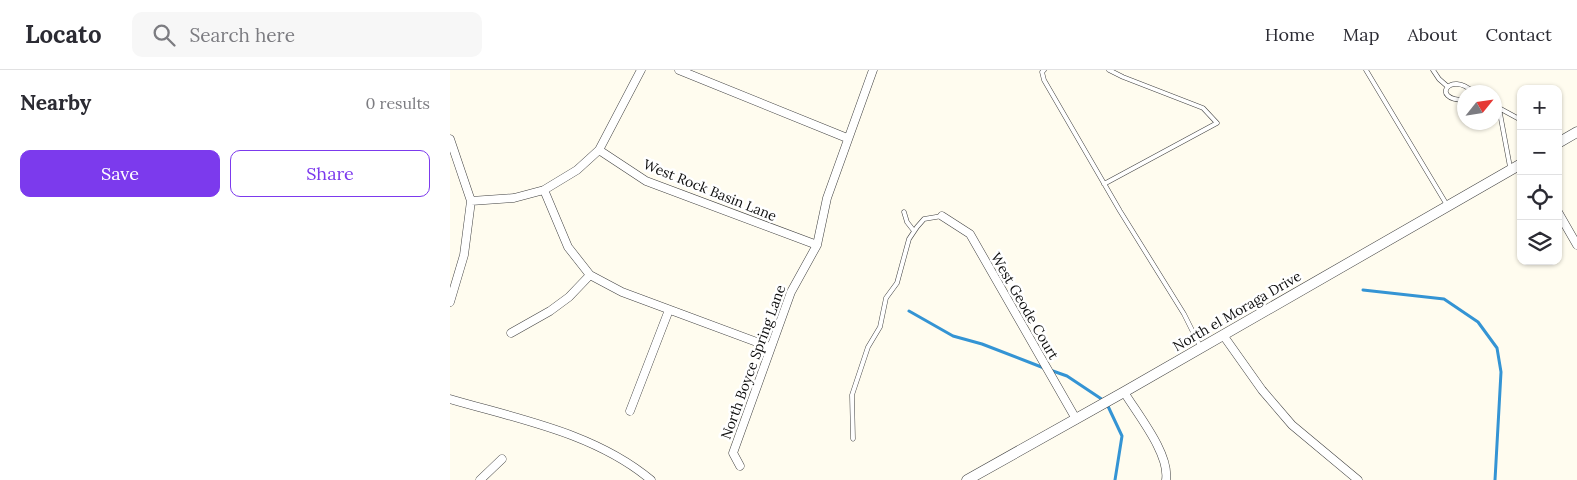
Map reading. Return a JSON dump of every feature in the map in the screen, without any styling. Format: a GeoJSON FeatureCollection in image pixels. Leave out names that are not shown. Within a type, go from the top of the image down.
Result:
{"type":"FeatureCollection","features":[{"type":"Feature","properties":{"kind":"street"},"geometry":{"type":"LineString","coordinates":[[471,202],[514,198],[544,190],[577,170],[599,150],[641,70]]}},
{"type":"Feature","properties":{"kind":"street"},"geometry":{"type":"LineString","coordinates":[[679,70],[847,138]]}},
{"type":"Feature","properties":{"kind":"street","name":"North Boyce Spring Lane"},"geometry":{"type":"LineString","coordinates":[[740,466],[733,453],[791,292],[817,245],[827,198],[873,70]]}},
{"type":"Feature","properties":{"kind":"street"},"geometry":{"type":"LineString","coordinates":[[1562,141],[1577,132]]}},
{"type":"Feature","properties":{"kind":"street"},"geometry":{"type":"LineString","coordinates":[[450,139],[471,202],[464,255],[450,302]]}},
{"type":"Feature","properties":{"kind":"street","name":"West Rock Basin Lane"},"geometry":{"type":"LineString","coordinates":[[599,150],[646,181],[817,245]]}},
{"type":"Feature","properties":{"kind":"street","name":"North el Moraga Drive"},"geometry":{"type":"LineString","coordinates":[[967,480],[1517,166]]}},
{"type":"Feature","properties":{"kind":"street"},"geometry":{"type":"LineString","coordinates":[[544,190],[568,247],[590,276],[622,292],[668,310],[770,346]]}},
{"type":"Feature","properties":{"kind":"street","name":"West Geode Court"},"geometry":{"type":"LineString","coordinates":[[942,216],[970,234],[1076,419]]}},
{"type":"Feature","properties":{"kind":"street"},"geometry":{"type":"LineString","coordinates":[[1562,219],[1577,245]]}},
{"type":"Feature","properties":{"kind":"street"},"geometry":{"type":"LineString","coordinates":[[511,333],[550,311],[569,297],[590,276]]}},
{"type":"Feature","properties":{"kind":"street"},"geometry":{"type":"LineString","coordinates":[[630,411],[668,310]]}},
{"type":"Feature","properties":{"kind":"street"},"geometry":{"type":"LineString","coordinates":[[1223,335],[1262,390],[1292,425],[1358,480]]}},
{"type":"Feature","properties":{"kind":"street"},"geometry":{"type":"LineString","coordinates":[[1124,392],[1159,448],[1168,471],[1166,480]]}},
{"type":"Feature","properties":{"kind":"street"},"geometry":{"type":"LineString","coordinates":[[450,399],[577,437],[634,466],[651,480]]}},
{"type":"Feature","properties":{"kind":"street"},"geometry":{"type":"LineString","coordinates":[[480,480],[502,459]]}},
{"type":"Feature","properties":{"kind":"street"},"geometry":{"type":"LineString","coordinates":[[634,466],[644,480]]}},
{"type":"Feature","properties":{"kind":"lane"},"geometry":{"type":"LineString","coordinates":[[1104,184],[1216,123],[1203,108],[1109,70]]}},
{"type":"Feature","properties":{"kind":"lane"},"geometry":{"type":"LineString","coordinates":[[1366,70],[1448,206]]}},
{"type":"Feature","properties":{"kind":"lane"},"geometry":{"type":"LineString","coordinates":[[1433,70],[1438,78],[1447,86]]}},
{"type":"Feature","properties":{"kind":"lane"},"geometry":{"type":"LineString","coordinates":[[1042,71],[1044,80],[1104,184],[1184,314],[1201,348]]}},
{"type":"Feature","properties":{"kind":"lane"},"geometry":{"type":"LineString","coordinates":[[1447,86],[1449,84],[1461,85]]}},
{"type":"Feature","properties":{"kind":"lane"},"geometry":{"type":"LineString","coordinates":[[1447,86],[1447,94],[1457,100]]}},
{"type":"Feature","properties":{"kind":"lane"},"geometry":{"type":"LineString","coordinates":[[1502,110],[1517,118]]}},
{"type":"Feature","properties":{"kind":"lane"},"geometry":{"type":"LineString","coordinates":[[1502,130],[1511,170]]}},
{"type":"Feature","properties":{"kind":"lane"},"geometry":{"type":"LineString","coordinates":[[904,212],[906,222],[914,230]]}},
{"type":"Feature","properties":{"kind":"lane"},"geometry":{"type":"LineString","coordinates":[[853,439],[852,395],[868,347],[880,327],[886,298],[896,283],[909,239],[924,219],[942,216]]}},
{"type":"Feature","properties":{"kind":"waterway"},"geometry":{"type":"LineString","coordinates":[[1363,290],[1444,299],[1478,322],[1497,348],[1501,372],[1495,480]]}},
{"type":"Feature","properties":{"kind":"waterway"},"geometry":{"type":"LineString","coordinates":[[909,311],[953,336],[982,344],[1044,368]]}},
{"type":"Feature","properties":{"kind":"waterway"},"geometry":{"type":"LineString","coordinates":[[1050,370],[1067,376],[1106,402],[1122,436],[1115,480]]}}]}
